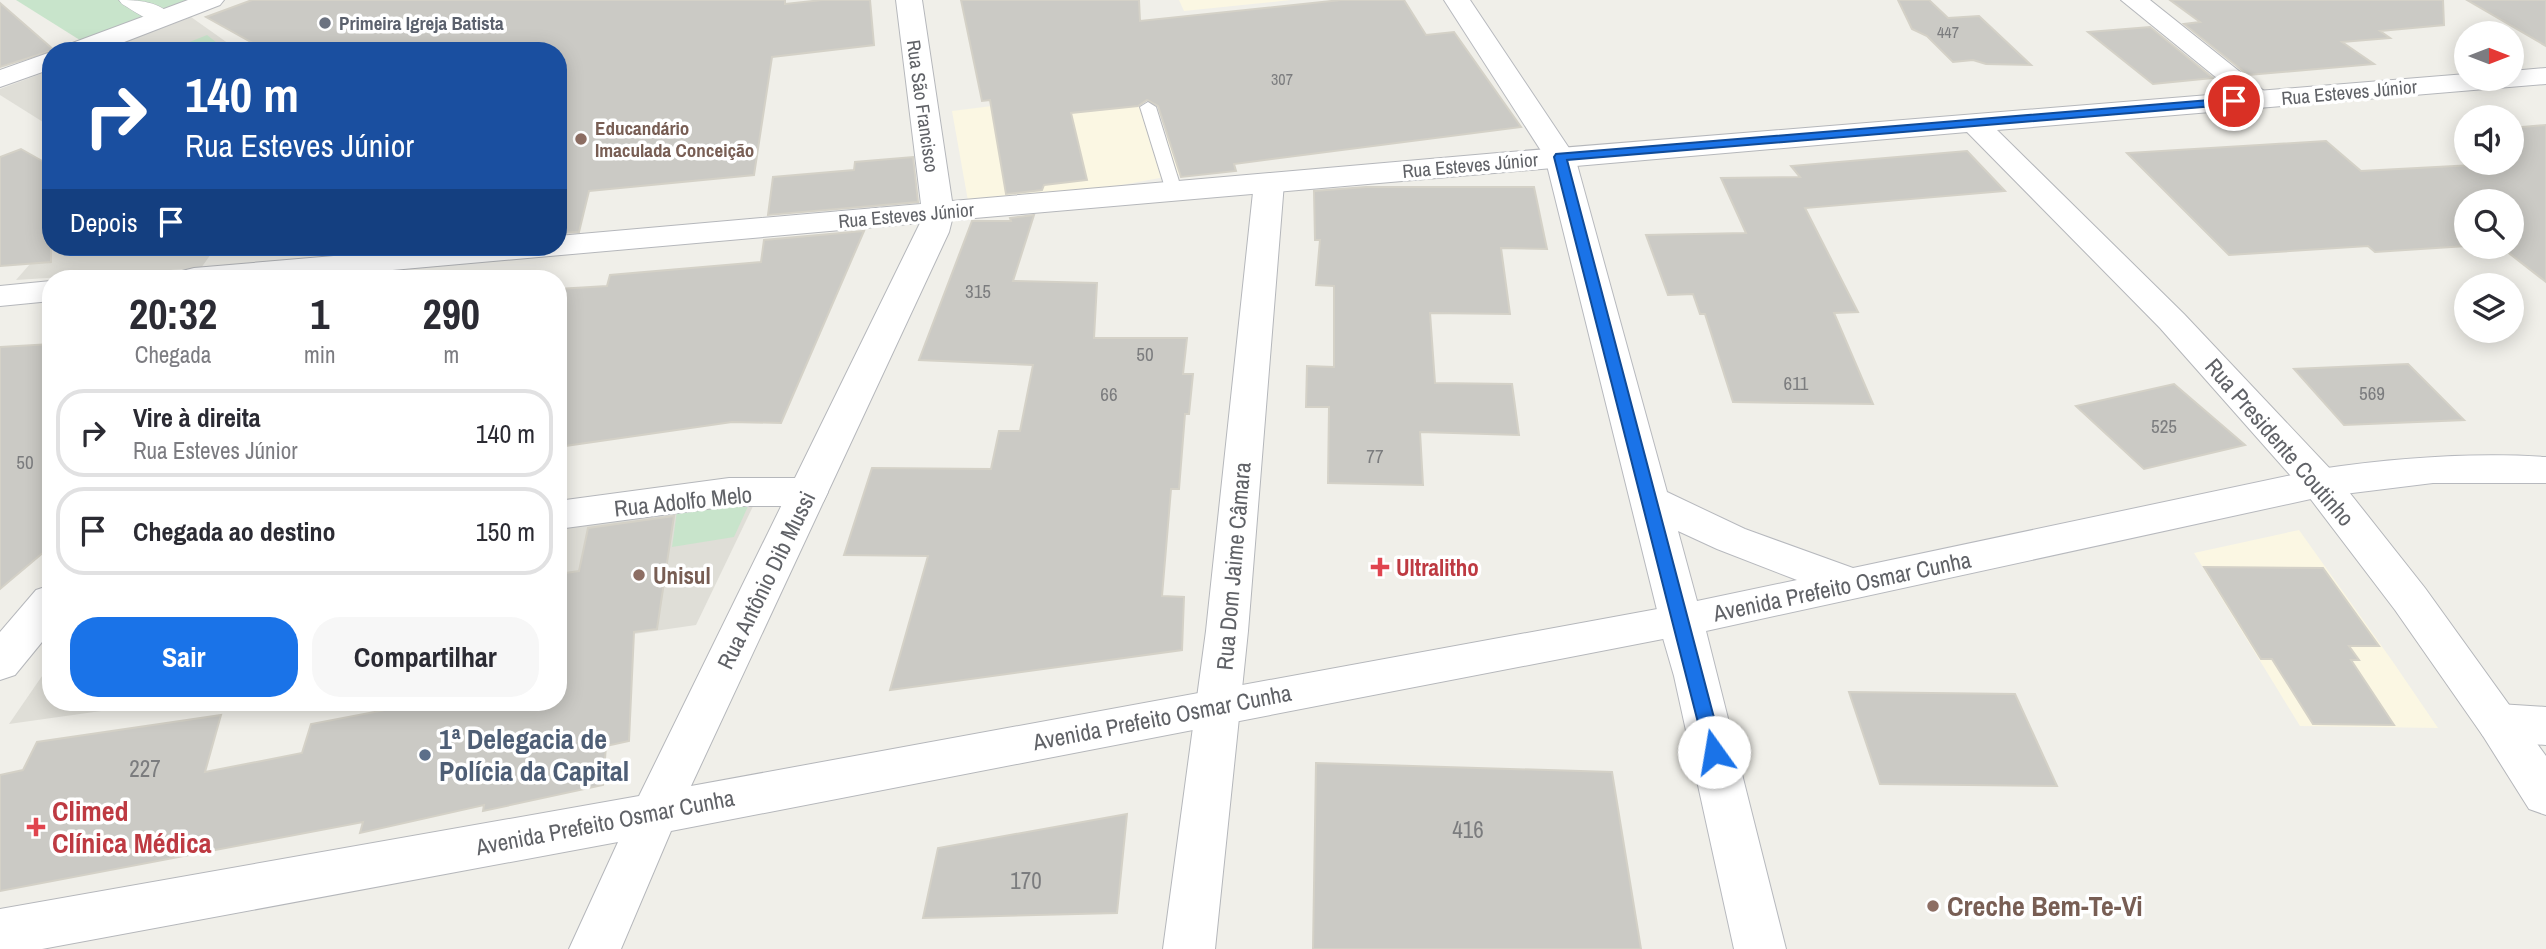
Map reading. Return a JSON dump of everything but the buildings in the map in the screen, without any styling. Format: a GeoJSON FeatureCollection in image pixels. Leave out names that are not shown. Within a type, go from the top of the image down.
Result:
{"type":"FeatureCollection","features":[{"type":"Feature","properties":{"kind":"street"},"geometry":{"type":"LineString","coordinates":[[129,0],[163,18]]}},
{"type":"Feature","properties":{"kind":"street"},"geometry":{"type":"LineString","coordinates":[[100,42],[211,0]]}},
{"type":"Feature","properties":{"kind":"street","name":"Rua São Francisco"},"geometry":{"type":"LineString","coordinates":[[909,0],[938,212]]}},
{"type":"Feature","properties":{"kind":"street"},"geometry":{"type":"LineString","coordinates":[[1457,0],[1560,157],[1679,621],[1696,676],[1760,949]]}},
{"type":"Feature","properties":{"kind":"street"},"geometry":{"type":"LineString","coordinates":[[2133,0],[2260,99]]}},
{"type":"Feature","properties":{"kind":"street"},"geometry":{"type":"LineString","coordinates":[[0,79],[42,63]]}},
{"type":"Feature","properties":{"kind":"street","name":"Rua Esteves Júnior"},"geometry":{"type":"LineString","coordinates":[[2524,78],[2546,76]]}},
{"type":"Feature","properties":{"kind":"street","name":"Rua Esteves Júnior"},"geometry":{"type":"LineString","coordinates":[[567,245],[1560,157],[2454,83]]}},
{"type":"Feature","properties":{"kind":"street","name":"Rua Presidente Coutinho"},"geometry":{"type":"LineString","coordinates":[[1974,122],[2172,321],[2320,482],[2410,599],[2499,723],[2546,795]]}},
{"type":"Feature","properties":{"kind":"street","name":"Rua Dom Jaime Câmara"},"geometry":{"type":"LineString","coordinates":[[1189,949],[1219,706],[1269,183]]}},
{"type":"Feature","properties":{"kind":"street","name":"Rua Antônio Dib Mussi"},"geometry":{"type":"LineString","coordinates":[[595,949],[655,813],[929,241],[938,212]]}},
{"type":"Feature","properties":{"kind":"street"},"geometry":{"type":"LineString","coordinates":[[285,270],[445,256]]}},
{"type":"Feature","properties":{"kind":"street"},"geometry":{"type":"LineString","coordinates":[[0,296],[42,292]]}},
{"type":"Feature","properties":{"kind":"street","name":"Avenida Prefeito Osmar Cunha"},"geometry":{"type":"LineString","coordinates":[[0,933],[1679,621],[2320,482],[2391,471],[2488,468],[2546,470]]}},
{"type":"Feature","properties":{"kind":"street","name":"Rua Adolfo Melo"},"geometry":{"type":"LineString","coordinates":[[567,514],[729,492],[808,492]]}},
{"type":"Feature","properties":{"kind":"street"},"geometry":{"type":"LineString","coordinates":[[1648,500],[1742,543],[1852,584]]}},
{"type":"Feature","properties":{"kind":"street"},"geometry":{"type":"LineString","coordinates":[[0,663],[42,612]]}},
{"type":"Feature","properties":{"kind":"street"},"geometry":{"type":"LineString","coordinates":[[2499,723],[2546,726]]}},
{"type":"Feature","properties":{"kind":"lane"},"geometry":{"type":"LineString","coordinates":[[1148,107],[1174,191]]}},
{"type":"Feature","properties":{"kind":"shaded area"},"geometry":{"type":"Polygon","coordinates":[[[1179,0],[1291,0],[1184,11],[1179,0]]]}},
{"type":"Feature","properties":{"kind":"shaded area"},"geometry":{"type":"Polygon","coordinates":[[[191,17],[226,42],[125,42],[191,17]]]}},
{"type":"Feature","properties":{"kind":"shaded area"},"geometry":{"type":"Polygon","coordinates":[[[42,73],[42,121],[0,95],[0,89],[42,73]]]}},
{"type":"Feature","properties":{"kind":"shaded area"},"geometry":{"type":"Polygon","coordinates":[[[1081,95],[1087,112],[1151,105],[1162,139],[1224,132],[1240,163],[1106,188],[968,201],[952,111],[1081,95]]]}},
{"type":"Feature","properties":{"kind":"shaded area"},"geometry":{"type":"Polygon","coordinates":[[[42,250],[42,256],[210,256],[201,268],[42,270],[42,278],[16,280],[42,250]]]}},
{"type":"Feature","properties":{"kind":"shaded area","name":"Unisul"},"geometry":{"type":"Polygon","coordinates":[[[756,500],[696,625],[567,644],[567,523],[756,500]]]}},
{"type":"Feature","properties":{"kind":"shaded area"},"geometry":{"type":"Polygon","coordinates":[[[2299,530],[2438,728],[2300,726],[2194,553],[2299,530]]]}},
{"type":"Feature","properties":{"kind":"shaded area"},"geometry":{"type":"Polygon","coordinates":[[[42,676],[42,711],[101,711],[9,724],[42,676]]]}},
{"type":"Feature","properties":{"kind":"green space"},"geometry":{"type":"Polygon","coordinates":[[[16,0],[195,0],[83,42],[16,0]]]}},
{"type":"Feature","properties":{"kind":"green space"},"geometry":{"type":"Polygon","coordinates":[[[207,35],[216,42],[190,42],[207,35]]]}},
{"type":"Feature","properties":{"kind":"green space"},"geometry":{"type":"Polygon","coordinates":[[[750,502],[734,537],[672,547],[677,511],[750,502]]]}},
{"type":"Feature","properties":{"kind":"place","name":"Primeira Igreja Batista"},"geometry":{"type":"Point","coordinates":[325,23]}},
{"type":"Feature","properties":{"kind":"place","name":"Educandário Imaculada Conceição"},"geometry":{"type":"Point","coordinates":[581,139]}},
{"type":"Feature","properties":{"kind":"place","name":"Ultralitho"},"geometry":{"type":"Point","coordinates":[1380,567]}},
{"type":"Feature","properties":{"kind":"place","name":"Unisul"},"geometry":{"type":"Point","coordinates":[639,575]}},
{"type":"Feature","properties":{"kind":"place","name":"1ª Delegacia de Polícia da Capital"},"geometry":{"type":"Point","coordinates":[425,755]}},
{"type":"Feature","properties":{"kind":"place","name":"Climed Clínica Médica"},"geometry":{"type":"Point","coordinates":[36,827]}},
{"type":"Feature","properties":{"kind":"place","name":"Creche Bem-Te-Vi"},"geometry":{"type":"Point","coordinates":[1933,906]}},
{"type":"Feature","properties":{"kind":"route"},"geometry":{"type":"LineString","coordinates":[[1714,752],[1560,157],[2234,101]]}}]}
